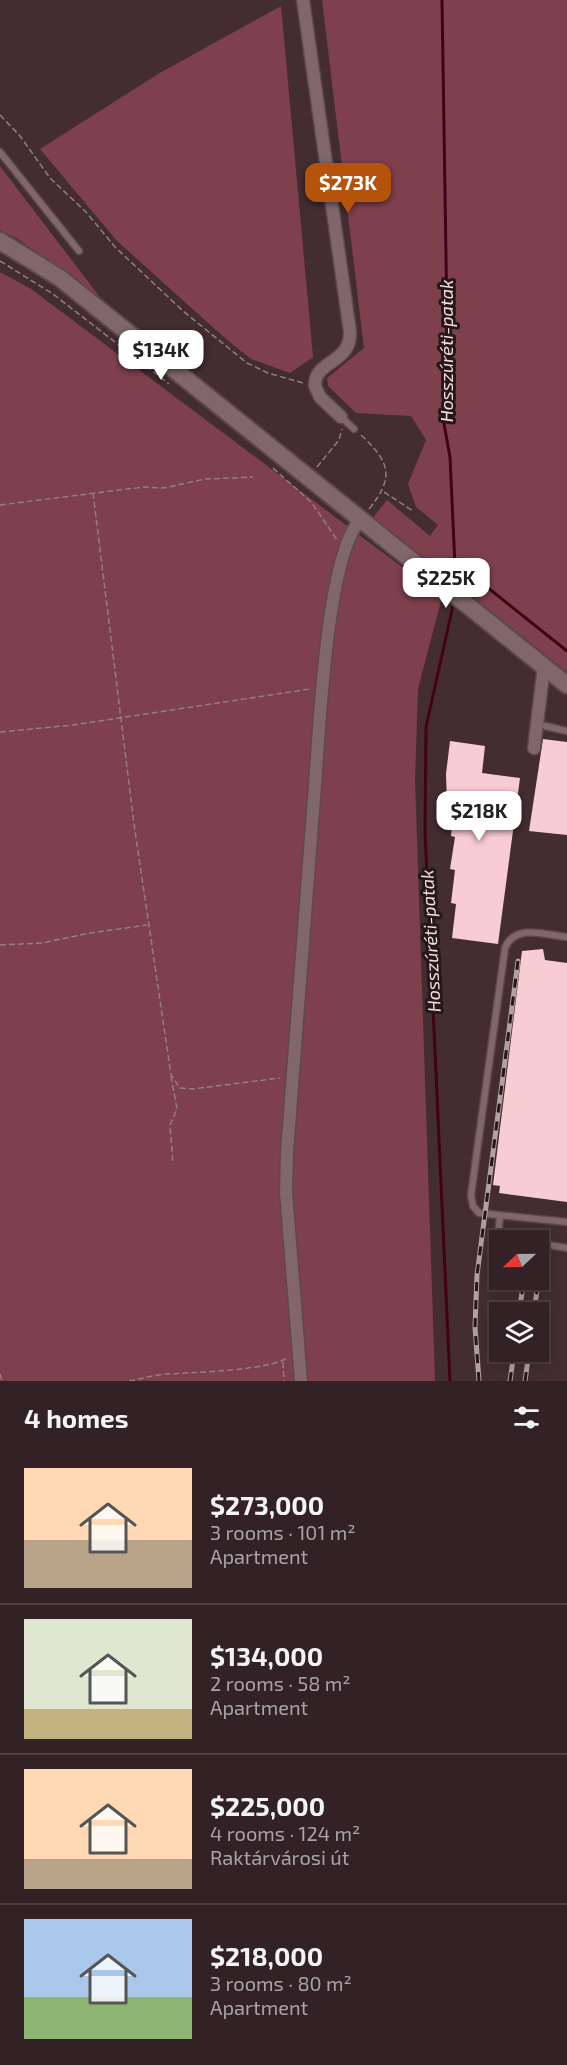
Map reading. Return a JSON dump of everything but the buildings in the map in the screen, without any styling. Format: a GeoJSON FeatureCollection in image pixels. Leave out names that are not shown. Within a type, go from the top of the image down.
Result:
{"type":"FeatureCollection","features":[{"type":"Feature","properties":{"kind":"street"},"geometry":{"type":"LineString","coordinates":[[303,0],[350,332],[346,352],[316,377],[317,392],[341,417]]}},
{"type":"Feature","properties":{"kind":"street"},"geometry":{"type":"LineString","coordinates":[[0,241],[60,278],[567,685]]}},
{"type":"Feature","properties":{"kind":"street"},"geometry":{"type":"LineString","coordinates":[[302,1381],[286,1192],[292,1078],[327,638],[344,552],[352,531],[361,519]]}},
{"type":"Feature","properties":{"kind":"street"},"geometry":{"type":"LineString","coordinates":[[534,748],[544,666]]}},
{"type":"Feature","properties":{"kind":"lane"},"geometry":{"type":"LineString","coordinates":[[0,152],[79,251]]}},
{"type":"Feature","properties":{"kind":"lane"},"geometry":{"type":"LineString","coordinates":[[341,417],[354,429]]}},
{"type":"Feature","properties":{"kind":"lane"},"geometry":{"type":"LineString","coordinates":[[545,726],[567,731]]}},
{"type":"Feature","properties":{"kind":"lane"},"geometry":{"type":"LineString","coordinates":[[567,937],[520,932],[509,939],[505,948],[471,1195],[473,1206],[478,1213],[567,1222]]}},
{"type":"Feature","properties":{"kind":"lane"},"geometry":{"type":"LineString","coordinates":[[499,1230],[500,1216]]}},
{"type":"Feature","properties":{"kind":"lane"},"geometry":{"type":"LineString","coordinates":[[549,1245],[567,1248]]}},
{"type":"Feature","properties":{"kind":"path"},"geometry":{"type":"LineString","coordinates":[[0,115],[20,136],[50,178],[86,212],[115,247],[183,311],[247,363],[268,373],[300,381],[317,392]]}},
{"type":"Feature","properties":{"kind":"path"},"geometry":{"type":"LineString","coordinates":[[0,261],[53,294],[177,390]]}},
{"type":"Feature","properties":{"kind":"path"},"geometry":{"type":"LineString","coordinates":[[308,477],[339,440],[343,428],[341,417]]}},
{"type":"Feature","properties":{"kind":"path"},"geometry":{"type":"LineString","coordinates":[[354,429],[380,452],[386,467],[383,491],[361,519]]}},
{"type":"Feature","properties":{"kind":"path"},"geometry":{"type":"LineString","coordinates":[[273,467],[312,503],[344,552]]}},
{"type":"Feature","properties":{"kind":"path"},"geometry":{"type":"LineString","coordinates":[[0,505],[93,493],[164,488],[206,479],[253,477]]}},
{"type":"Feature","properties":{"kind":"path"},"geometry":{"type":"LineString","coordinates":[[383,491],[393,495],[413,511]]}},
{"type":"Feature","properties":{"kind":"path"},"geometry":{"type":"LineString","coordinates":[[93,493],[148,925],[177,1109],[170,1125],[173,1164]]}},
{"type":"Feature","properties":{"kind":"path"},"geometry":{"type":"LineString","coordinates":[[0,732],[73,725],[323,687]]}},
{"type":"Feature","properties":{"kind":"path"},"geometry":{"type":"LineString","coordinates":[[0,945],[42,944],[90,933],[148,925]]}},
{"type":"Feature","properties":{"kind":"path"},"geometry":{"type":"LineString","coordinates":[[171,1075],[180,1088],[192,1089],[268,1077],[292,1078]]}},
{"type":"Feature","properties":{"kind":"path"},"geometry":{"type":"LineString","coordinates":[[129,1381],[283,1361],[299,1349]]}},
{"type":"Feature","properties":{"kind":"path"},"geometry":{"type":"LineString","coordinates":[[283,1361],[284,1381]]}},
{"type":"Feature","properties":{"kind":"path"},"geometry":{"type":"LineString","coordinates":[[0,1374],[2,1381]]}},
{"type":"Feature","properties":{"kind":"shaded area"},"geometry":{"type":"Polygon","coordinates":[[[322,0],[567,0],[567,672],[373,518],[387,500],[430,536],[438,525],[416,507],[408,484],[426,440],[411,416],[356,413],[328,386],[327,378],[364,348],[322,0]]]}},
{"type":"Feature","properties":{"kind":"shaded area"},"geometry":{"type":"Polygon","coordinates":[[[281,6],[313,357],[290,373],[251,359],[226,339],[117,241],[40,149],[158,74],[281,6]]]}},
{"type":"Feature","properties":{"kind":"shaded area"},"geometry":{"type":"Polygon","coordinates":[[[0,166],[102,300],[18,239],[0,230],[0,166]]]}},
{"type":"Feature","properties":{"kind":"shaded area"},"geometry":{"type":"Polygon","coordinates":[[[0,272],[31,289],[442,597],[418,689],[415,780],[435,1381],[0,1381],[0,272]]]}},
{"type":"Feature","properties":{"kind":"waterway","name":"Hosszúréti-patak"},"geometry":{"type":"LineString","coordinates":[[442,0],[448,385],[444,424],[450,457],[456,588]]}},
{"type":"Feature","properties":{"kind":"waterway"},"geometry":{"type":"LineString","coordinates":[[457,571],[472,575],[567,651]]}},
{"type":"Feature","properties":{"kind":"waterway","name":"Hosszúréti-patak"},"geometry":{"type":"LineString","coordinates":[[450,1381],[425,832],[426,727],[454,601]]}},
{"type":"Feature","properties":{"kind":"railway"},"geometry":{"type":"LineString","coordinates":[[479,1381],[475,1327],[477,1275],[518,961]]}},
{"type":"Feature","properties":{"kind":"railway"},"geometry":{"type":"LineString","coordinates":[[521,1302],[522,1290]]}},
{"type":"Feature","properties":{"kind":"railway"},"geometry":{"type":"LineString","coordinates":[[535,1302],[537,1290]]}},
{"type":"Feature","properties":{"kind":"railway"},"geometry":{"type":"LineString","coordinates":[[510,1381],[513,1362]]}},
{"type":"Feature","properties":{"kind":"railway"},"geometry":{"type":"LineString","coordinates":[[525,1381],[528,1362]]}}]}
